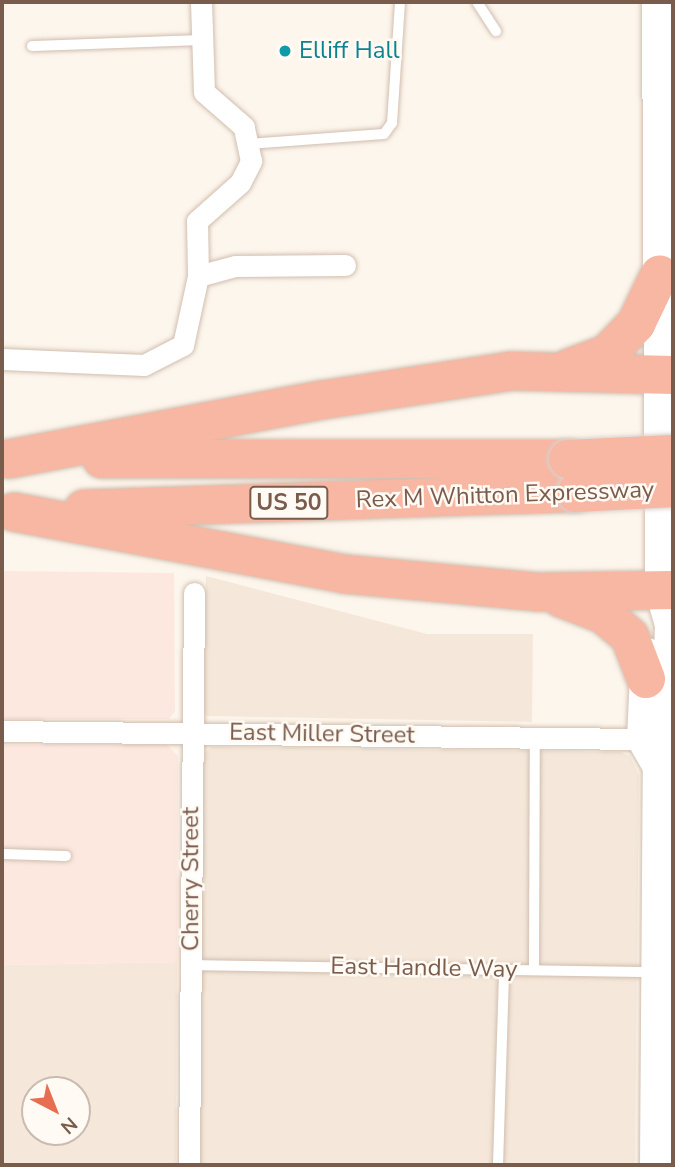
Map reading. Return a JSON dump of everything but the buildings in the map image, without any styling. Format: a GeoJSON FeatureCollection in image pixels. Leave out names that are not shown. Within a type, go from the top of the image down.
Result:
{"type":"FeatureCollection","features":[{"type":"Feature","properties":{"kind":"highway"},"geometry":{"type":"LineString","coordinates":[[566,369],[607,354],[667,286]]}},
{"type":"Feature","properties":{"kind":"highway"},"geometry":{"type":"LineString","coordinates":[[6,459],[322,400],[510,371],[566,369],[667,376]]}},
{"type":"Feature","properties":{"kind":"highway","name":"Rex M Whitton Expressway"},"geometry":{"type":"LineString","coordinates":[[8,511],[572,476],[673,454]]}},
{"type":"Feature","properties":{"kind":"highway","name":"Rex M Whitton Expressway"},"geometry":{"type":"LineString","coordinates":[[6,459],[572,476],[673,488]]}},
{"type":"Feature","properties":{"kind":"highway"},"geometry":{"type":"LineString","coordinates":[[8,511],[344,574],[539,592],[667,590]]}},
{"type":"Feature","properties":{"kind":"highway"},"geometry":{"type":"LineString","coordinates":[[539,592],[603,614],[630,636],[663,674]]}},
{"type":"Feature","properties":{"kind":"main road"},"geometry":{"type":"LineString","coordinates":[[656,1165],[665,1055],[657,972],[665,911],[661,746],[663,674],[671,625],[667,590],[667,286],[658,2]]}},
{"type":"Feature","properties":{"kind":"street"},"geometry":{"type":"LineString","coordinates":[[2,359],[144,365],[183,345],[198,276],[197,221],[240,183],[251,161],[244,127],[204,92],[201,2]]}},
{"type":"Feature","properties":{"kind":"street"},"geometry":{"type":"LineString","coordinates":[[198,276],[236,266],[345,265]]}},
{"type":"Feature","properties":{"kind":"street","name":"Cherry Street"},"geometry":{"type":"LineString","coordinates":[[189,1165],[194,593]]}},
{"type":"Feature","properties":{"kind":"street","name":"East Miller Street"},"geometry":{"type":"LineString","coordinates":[[2,731],[535,738],[661,746]]}},
{"type":"Feature","properties":{"kind":"lane"},"geometry":{"type":"LineString","coordinates":[[248,144],[384,134],[392,123],[400,2]]}},
{"type":"Feature","properties":{"kind":"lane"},"geometry":{"type":"LineString","coordinates":[[477,2],[496,31]]}},
{"type":"Feature","properties":{"kind":"lane"},"geometry":{"type":"LineString","coordinates":[[32,46],[203,40]]}},
{"type":"Feature","properties":{"kind":"lane"},"geometry":{"type":"LineString","coordinates":[[534,970],[535,738]]}},
{"type":"Feature","properties":{"kind":"lane"},"geometry":{"type":"LineString","coordinates":[[2,854],[66,856]]}},
{"type":"Feature","properties":{"kind":"lane","name":"East Handle Way"},"geometry":{"type":"LineString","coordinates":[[191,965],[657,972]]}},
{"type":"Feature","properties":{"kind":"lane"},"geometry":{"type":"LineString","coordinates":[[498,1165],[504,970]]}},
{"type":"Feature","properties":{"kind":"shaded area"},"geometry":{"type":"Polygon","coordinates":[[[2,571],[174,573],[175,711],[169,719],[2,719],[2,571]]]}},
{"type":"Feature","properties":{"kind":"shaded area"},"geometry":{"type":"Polygon","coordinates":[[[206,576],[427,634],[533,634],[532,722],[207,716],[202,710],[206,576]]]}},
{"type":"Feature","properties":{"kind":"shaded area"},"geometry":{"type":"Polygon","coordinates":[[[166,744],[178,756],[177,962],[2,965],[2,745],[166,744]]]}},
{"type":"Feature","properties":{"kind":"shaded area"},"geometry":{"type":"Polygon","coordinates":[[[212,747],[620,752],[630,756],[639,775],[635,1165],[196,1165],[200,756],[212,747]]]}},
{"type":"Feature","properties":{"kind":"shaded area"},"geometry":{"type":"Polygon","coordinates":[[[177,962],[176,1165],[2,1165],[2,965],[177,962]]]}},
{"type":"Feature","properties":{"kind":"place","name":"Elliff Hall"},"geometry":{"type":"Point","coordinates":[285,51]}}]}
